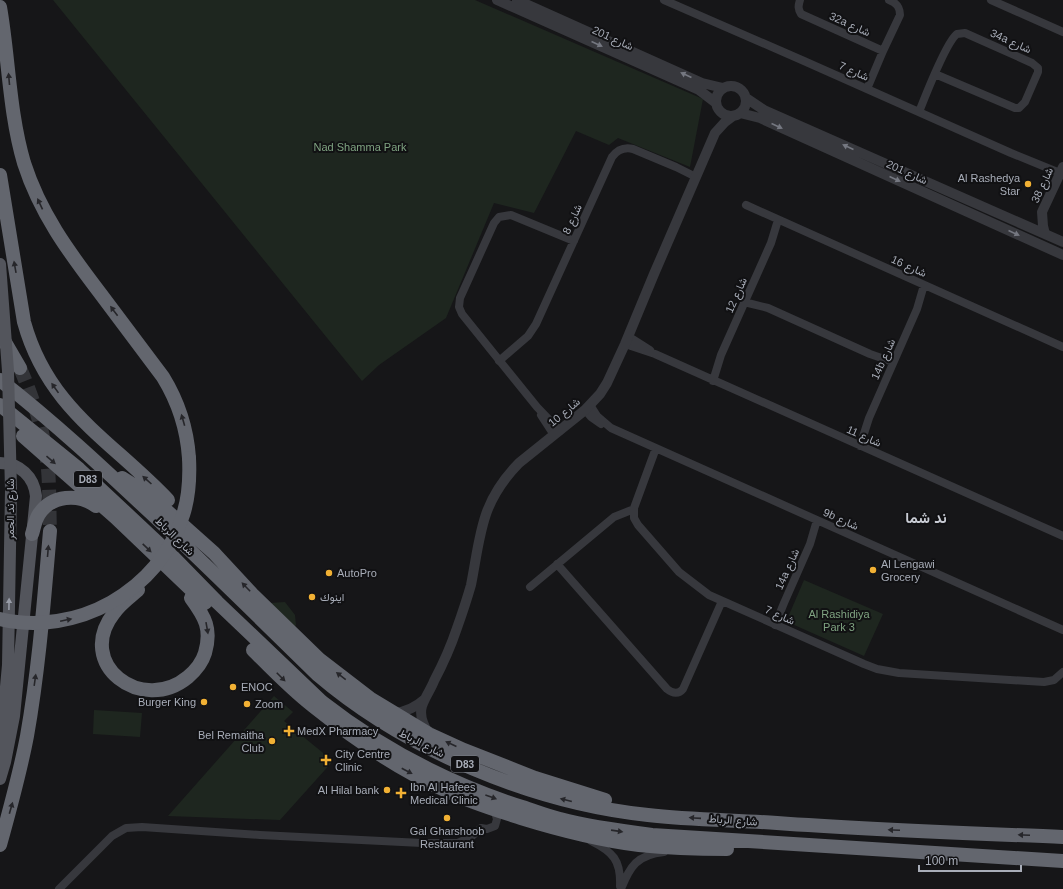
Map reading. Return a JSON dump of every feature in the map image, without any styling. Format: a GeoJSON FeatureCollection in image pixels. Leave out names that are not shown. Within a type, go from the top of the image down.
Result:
{"type":"FeatureCollection","features":[{"type":"Feature","properties":{"kind":"highway"},"geometry":{"type":"LineString","coordinates":[[0,6],[15,128],[24,163],[37,196],[50,223],[67,249],[159,371],[170,388],[184,423],[189,458],[188,494],[179,526],[164,554],[144,577],[126,594],[97,610],[76,618],[57,622],[17,622],[0,619]]}},
{"type":"Feature","properties":{"kind":"highway"},"geometry":{"type":"LineString","coordinates":[[0,175],[24,322],[31,343],[44,370],[54,387],[70,407],[101,438],[158,489],[197,531],[210,550]]}},
{"type":"Feature","properties":{"kind":"highway"},"geometry":{"type":"LineString","coordinates":[[0,334],[12,352],[20,368]]}},
{"type":"Feature","properties":{"kind":"highway","name":"شارع الرباط"},"geometry":{"type":"LineString","coordinates":[[0,380],[22,397],[107,471],[318,675],[341,694],[375,718],[405,736],[491,776],[522,787],[584,804],[649,815],[842,828],[1063,837]]}},
{"type":"Feature","properties":{"kind":"highway","name":"شارع الرباط"},"geometry":{"type":"LineString","coordinates":[[0,405],[79,469],[173,557],[217,602],[322,702],[387,747],[454,782],[492,798],[558,819],[612,830],[652,835],[840,848],[1063,861]]}},
{"type":"Feature","properties":{"kind":"highway"},"geometry":{"type":"LineString","coordinates":[[0,416],[65,472],[115,518],[285,682],[346,731],[396,765],[417,776],[445,790],[494,810],[578,834],[639,845],[702,849],[786,850],[840,848]]}},
{"type":"Feature","properties":{"kind":"highway"},"geometry":{"type":"LineString","coordinates":[[107,471],[129,482],[149,495],[210,550],[319,659],[371,699],[394,714],[429,734],[500,765],[649,815]]}},
{"type":"Feature","properties":{"kind":"highway"},"geometry":{"type":"LineString","coordinates":[[32,534],[37,519],[44,509],[54,502],[66,498],[84,499],[115,518]]}},
{"type":"Feature","properties":{"kind":"highway"},"geometry":{"type":"LineString","coordinates":[[0,845],[17,785],[31,713],[41,638],[50,531]]}},
{"type":"Feature","properties":{"kind":"highway"},"geometry":{"type":"LineString","coordinates":[[144,577],[138,590],[113,614],[106,627],[103,638],[103,653],[108,668],[127,685],[146,690],[165,689],[181,682],[193,672],[203,660],[208,644],[208,627],[203,614],[191,598],[169,575],[162,562]]}},
{"type":"Feature","properties":{"kind":"main road","name":"شارع ند الحمر"},"geometry":{"type":"LineString","coordinates":[[0,263],[8,371],[11,490],[8,665],[0,755]]}},
{"type":"Feature","properties":{"kind":"main road"},"geometry":{"type":"LineString","coordinates":[[0,463],[8,463],[26,473],[32,481],[36,496],[14,716],[0,779]]}},
{"type":"Feature","properties":{"kind":"street","name":"شارع 201"},"geometry":{"type":"LineString","coordinates":[[497,0],[699,90],[716,104]]}},
{"type":"Feature","properties":{"kind":"street","name":"شارع 201"},"geometry":{"type":"LineString","coordinates":[[517,0],[702,83],[722,88]]}},
{"type":"Feature","properties":{"kind":"street","name":"شارع 7"},"geometry":{"type":"LineString","coordinates":[[664,0],[919,112],[1035,164],[1042,169],[1061,172]]}},
{"type":"Feature","properties":{"kind":"street","name":"32a شارع"},"geometry":{"type":"LineString","coordinates":[[800,0],[798,10],[801,14],[883,51]]}},
{"type":"Feature","properties":{"kind":"street"},"geometry":{"type":"LineString","coordinates":[[867,89],[900,15],[898,6],[889,0]]}},
{"type":"Feature","properties":{"kind":"street"},"geometry":{"type":"LineString","coordinates":[[991,0],[1063,32]]}},
{"type":"Feature","properties":{"kind":"street","name":"34a شارع"},"geometry":{"type":"LineString","coordinates":[[919,112],[935,74],[950,41],[953,37],[961,33],[969,34],[1032,63],[1038,68],[1038,72],[1025,102],[1019,108],[935,74]]}},
{"type":"Feature","properties":{"kind":"street"},"geometry":{"type":"LineString","coordinates":[[726,86],[735,86],[743,90],[746,98],[746,105],[736,114],[723,114],[716,104],[717,94],[722,88],[726,86]]}},
{"type":"Feature","properties":{"kind":"street","name":"شارع 201"},"geometry":{"type":"LineString","coordinates":[[746,98],[764,110],[1063,242]]}},
{"type":"Feature","properties":{"kind":"street","name":"شارع 10"},"geometry":{"type":"LineString","coordinates":[[715,133],[716,104]]}},
{"type":"Feature","properties":{"kind":"street","name":"شارع 201"},"geometry":{"type":"LineString","coordinates":[[736,114],[760,118],[1063,255]]}},
{"type":"Feature","properties":{"kind":"street","name":"شارع 10"},"geometry":{"type":"LineString","coordinates":[[429,734],[422,720],[422,706],[450,646],[464,607],[482,525],[489,505],[499,486],[512,470],[588,408],[607,383],[627,340],[715,133],[725,122],[736,114]]}},
{"type":"Feature","properties":{"kind":"street","name":"شارع 8"},"geometry":{"type":"LineString","coordinates":[[498,359],[515,348],[528,336],[536,324],[612,156],[623,149],[634,149],[676,167],[698,174]]}},
{"type":"Feature","properties":{"kind":"street","name":"شارع 38"},"geometry":{"type":"LineString","coordinates":[[1022,224],[1042,212],[1061,172]]}},
{"type":"Feature","properties":{"kind":"street","name":"شارع 16"},"geometry":{"type":"LineString","coordinates":[[746,205],[1063,347]]}},
{"type":"Feature","properties":{"kind":"street","name":"شارع 38"},"geometry":{"type":"LineString","coordinates":[[1042,212],[1045,234]]}},
{"type":"Feature","properties":{"kind":"street"},"geometry":{"type":"LineString","coordinates":[[557,433],[462,314],[459,307],[460,298],[494,223],[499,218],[510,215],[573,242]]}},
{"type":"Feature","properties":{"kind":"street","name":"شارع 12"},"geometry":{"type":"LineString","coordinates":[[709,379],[781,221]]}},
{"type":"Feature","properties":{"kind":"street","name":"14b شارع"},"geometry":{"type":"LineString","coordinates":[[856,444],[869,418],[927,286]]}},
{"type":"Feature","properties":{"kind":"street"},"geometry":{"type":"LineString","coordinates":[[746,299],[892,365]]}},
{"type":"Feature","properties":{"kind":"street","name":"شارع 11"},"geometry":{"type":"LineString","coordinates":[[627,340],[645,346],[656,354],[709,379],[1063,536]]}},
{"type":"Feature","properties":{"kind":"street","name":"9b شارع"},"geometry":{"type":"LineString","coordinates":[[588,408],[611,428],[1063,630]]}},
{"type":"Feature","properties":{"kind":"street"},"geometry":{"type":"LineString","coordinates":[[614,517],[624,516],[634,518],[634,509],[659,449]]}},
{"type":"Feature","properties":{"kind":"street"},"geometry":{"type":"LineString","coordinates":[[530,587],[614,517],[634,509]]}},
{"type":"Feature","properties":{"kind":"street","name":"شارع 7"},"geometry":{"type":"LineString","coordinates":[[634,518],[638,525],[679,572],[700,589],[722,601],[864,664],[891,672],[1048,682],[1057,679],[1063,672]]}},
{"type":"Feature","properties":{"kind":"street","name":"14a شارع"},"geometry":{"type":"LineString","coordinates":[[773,624],[820,521]]}},
{"type":"Feature","properties":{"kind":"street"},"geometry":{"type":"LineString","coordinates":[[557,564],[667,689],[674,693],[683,689],[722,601]]}},
{"type":"Feature","properties":{"kind":"street"},"geometry":{"type":"LineString","coordinates":[[394,714],[414,708],[425,699]]}},
{"type":"Feature","properties":{"kind":"street"},"geometry":{"type":"LineString","coordinates":[[60,889],[112,836],[126,828],[134,827],[283,837],[458,842],[470,837],[481,828],[487,829],[496,826],[497,819],[494,810]]}},
{"type":"Feature","properties":{"kind":"street"},"geometry":{"type":"LineString","coordinates":[[578,834],[602,846],[613,855],[619,867],[620,889]]}},
{"type":"Feature","properties":{"kind":"street"},"geometry":{"type":"LineString","coordinates":[[620,889],[630,869],[640,859],[646,856],[659,853],[702,849]]}},
{"type":"Feature","properties":{"kind":"green space","name":"Nad Shamma Park"},"geometry":{"type":"Polygon","coordinates":[[[53,0],[475,0],[703,99],[690,167],[618,138],[609,145],[576,131],[534,213],[494,203],[446,318],[379,365],[362,381],[53,0]]]}},
{"type":"Feature","properties":{"kind":"green space","name":"Al Rashidiya Park 3"},"geometry":{"type":"Polygon","coordinates":[[[804,580],[883,614],[864,656],[792,624],[789,615],[804,580]]]}},
{"type":"Feature","properties":{"kind":"green space"},"geometry":{"type":"Polygon","coordinates":[[[285,602],[295,615],[296,625],[294,627],[270,603],[285,602]]]}},
{"type":"Feature","properties":{"kind":"green space","name":"Bel Remaitha Club"},"geometry":{"type":"Polygon","coordinates":[[[274,696],[293,712],[284,721],[333,761],[280,820],[168,816],[274,696]]]}},
{"type":"Feature","properties":{"kind":"green space"},"geometry":{"type":"Polygon","coordinates":[[[94,710],[142,713],[140,737],[93,734],[94,710]]]}},
{"type":"Feature","properties":{"kind":"tunnel"},"geometry":{"type":"LineString","coordinates":[[20,368],[37,413],[43,436],[49,478],[50,531]]}},
{"type":"Feature","properties":{"kind":"place","name":"Al Rashedya Star"},"geometry":{"type":"Point","coordinates":[1028,184]}},
{"type":"Feature","properties":{"kind":"place","name":"Al Lengawi Grocery"},"geometry":{"type":"Point","coordinates":[873,570]}},
{"type":"Feature","properties":{"kind":"place","name":"AutoPro"},"geometry":{"type":"Point","coordinates":[329,573]}},
{"type":"Feature","properties":{"kind":"place","name":"اينوك"},"geometry":{"type":"Point","coordinates":[312,597]}},
{"type":"Feature","properties":{"kind":"place","name":"ENOC"},"geometry":{"type":"Point","coordinates":[233,687]}},
{"type":"Feature","properties":{"kind":"place","name":"Burger King"},"geometry":{"type":"Point","coordinates":[204,702]}},
{"type":"Feature","properties":{"kind":"place","name":"Zoom"},"geometry":{"type":"Point","coordinates":[247,704]}},
{"type":"Feature","properties":{"kind":"place","name":"MedX Pharmacy"},"geometry":{"type":"Point","coordinates":[289,731]}},
{"type":"Feature","properties":{"kind":"place","name":"Bel Remaitha Club"},"geometry":{"type":"Point","coordinates":[272,741]}},
{"type":"Feature","properties":{"kind":"place","name":"City Centre Clinic"},"geometry":{"type":"Point","coordinates":[326,760]}},
{"type":"Feature","properties":{"kind":"place","name":"Al Hilal bank"},"geometry":{"type":"Point","coordinates":[387,790]}},
{"type":"Feature","properties":{"kind":"place","name":"Ibn Al Hafees Medical Clinic"},"geometry":{"type":"Point","coordinates":[401,793]}},
{"type":"Feature","properties":{"kind":"place","name":"Gal Gharshoob Restaurant"},"geometry":{"type":"Point","coordinates":[447,818]}},
{"type":"Feature","properties":{"kind":"district","name":"ند شما"},"geometry":{"type":"Point","coordinates":[926,517]}}]}
